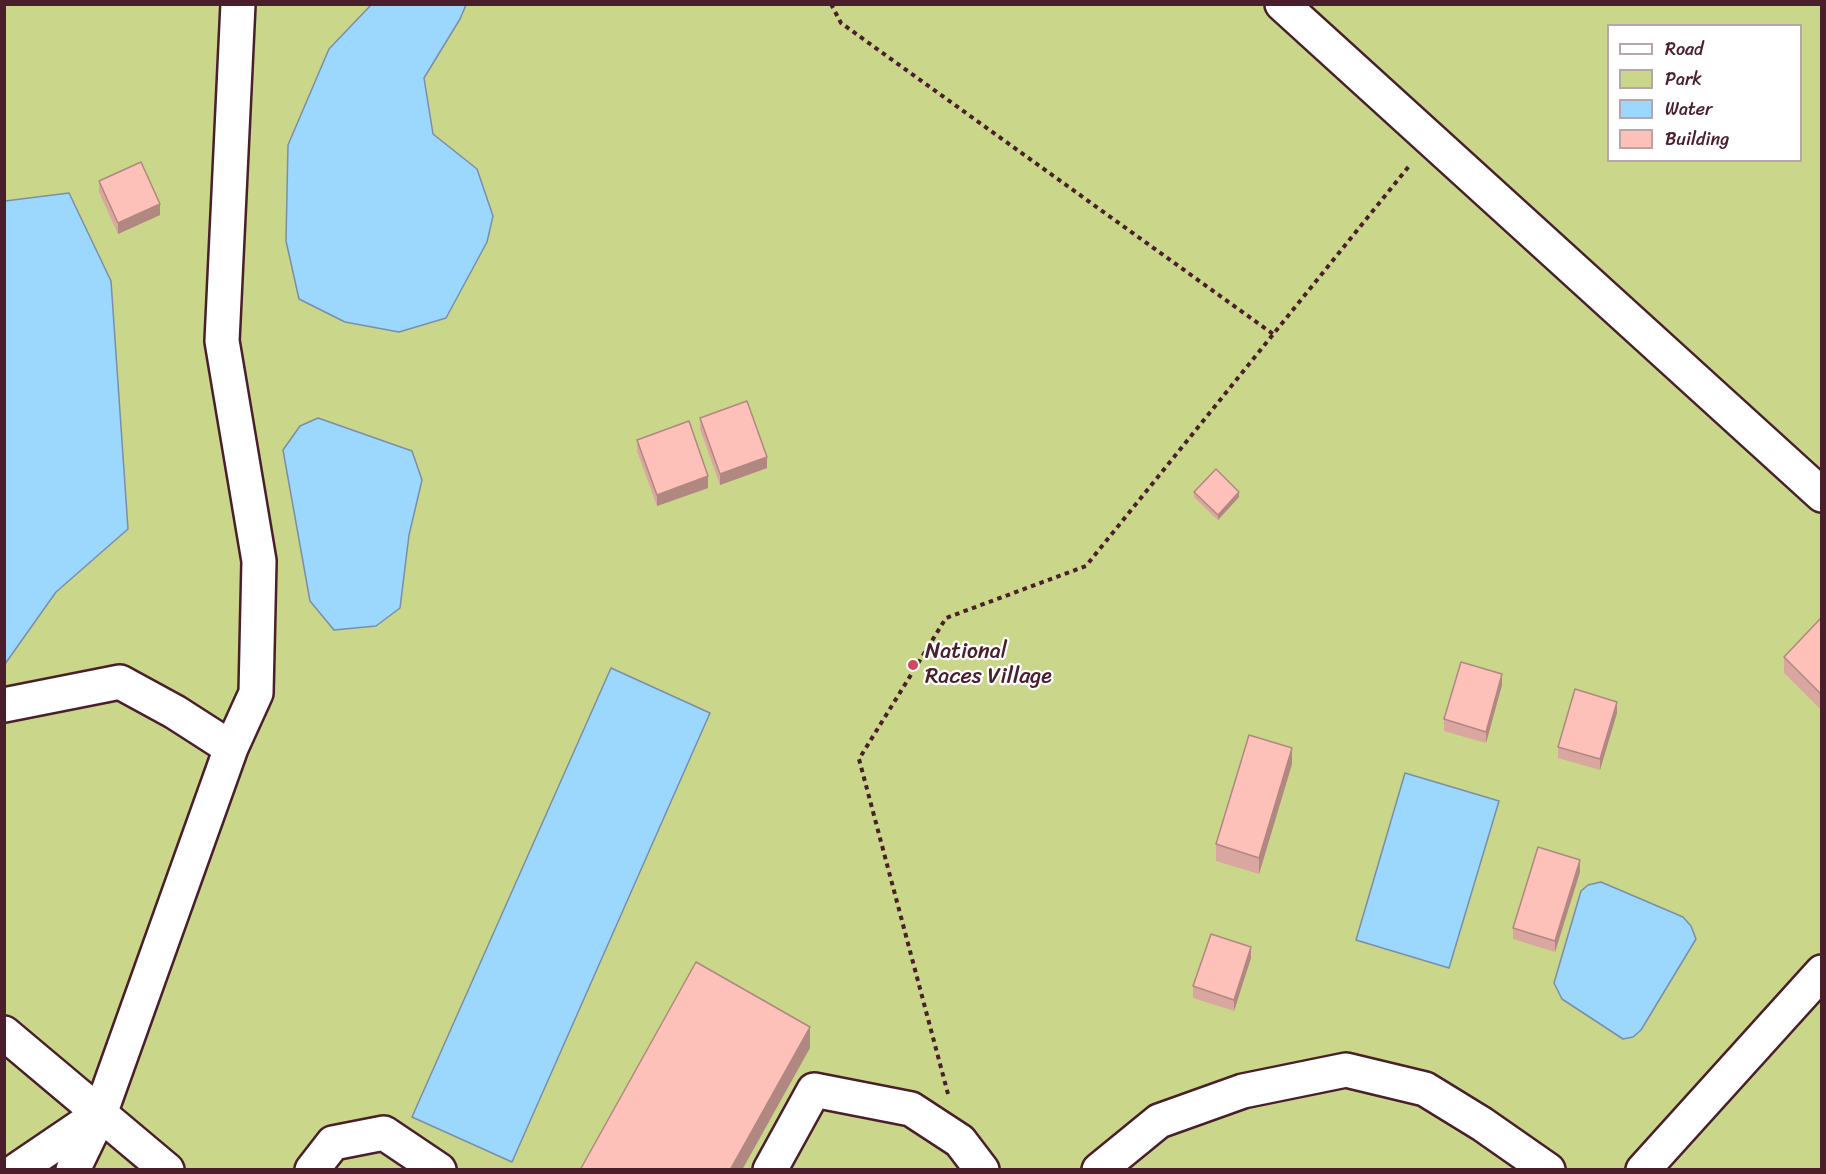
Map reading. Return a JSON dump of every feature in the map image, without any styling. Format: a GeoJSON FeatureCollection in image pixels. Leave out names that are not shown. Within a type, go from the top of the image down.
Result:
{"type":"FeatureCollection","features":[{"type":"Feature","properties":{"kind":"lane"},"geometry":{"type":"LineString","coordinates":[[73,1170],[100,1114],[231,748],[256,693],[260,561],[222,341],[238,4]]}},
{"type":"Feature","properties":{"kind":"lane"},"geometry":{"type":"LineString","coordinates":[[1282,4],[1821,495]]}},
{"type":"Feature","properties":{"kind":"lane"},"geometry":{"type":"LineString","coordinates":[[4,705],[120,682],[175,712],[231,748]]}},
{"type":"Feature","properties":{"kind":"lane"},"geometry":{"type":"LineString","coordinates":[[1643,1170],[1821,972]]}},
{"type":"Feature","properties":{"kind":"lane"},"geometry":{"type":"LineString","coordinates":[[4,1033],[167,1170]]}},
{"type":"Feature","properties":{"kind":"lane"},"geometry":{"type":"LineString","coordinates":[[1099,1170],[1159,1121],[1243,1091],[1346,1070],[1425,1089],[1482,1124],[1548,1170]]}},
{"type":"Feature","properties":{"kind":"lane"},"geometry":{"type":"LineString","coordinates":[[770,1170],[814,1090],[910,1109],[960,1141],[982,1170]]}},
{"type":"Feature","properties":{"kind":"lane"},"geometry":{"type":"LineString","coordinates":[[18,1170],[100,1114]]}},
{"type":"Feature","properties":{"kind":"lane"},"geometry":{"type":"LineString","coordinates":[[312,1170],[333,1143],[384,1133],[439,1170]]}},
{"type":"Feature","properties":{"kind":"path"},"geometry":{"type":"LineString","coordinates":[[831,4],[842,23],[1273,334]]}},
{"type":"Feature","properties":{"kind":"path"},"geometry":{"type":"LineString","coordinates":[[960,1141],[859,759],[946,618],[1086,566],[1431,139]]}},
{"type":"Feature","properties":{"kind":"green space","name":"National Races Village"},"geometry":{"type":"Polygon","coordinates":[[[5,5],[1821,5],[1821,1169],[5,1169],[5,5]]]}},
{"type":"Feature","properties":{"kind":"water"},"geometry":{"type":"Polygon","coordinates":[[[371,5],[466,5],[424,78],[433,134],[477,169],[493,216],[487,242],[446,318],[399,332],[345,322],[299,299],[286,241],[288,145],[329,49],[371,5]]]}},
{"type":"Feature","properties":{"kind":"water"},"geometry":{"type":"Polygon","coordinates":[[[69,193],[111,281],[128,529],[56,592],[5,664],[5,201],[69,193]]]}},
{"type":"Feature","properties":{"kind":"water"},"geometry":{"type":"Polygon","coordinates":[[[318,418],[412,451],[422,480],[409,535],[400,608],[376,626],[334,630],[310,601],[283,450],[300,426],[318,418]]]}},
{"type":"Feature","properties":{"kind":"water"},"geometry":{"type":"Polygon","coordinates":[[[611,668],[710,713],[512,1162],[412,1117],[611,668]]]}},
{"type":"Feature","properties":{"kind":"water"},"geometry":{"type":"Polygon","coordinates":[[[1405,773],[1499,801],[1449,968],[1356,940],[1405,773]]]}},
{"type":"Feature","properties":{"kind":"water"},"geometry":{"type":"Polygon","coordinates":[[[1601,882],[1683,917],[1691,926],[1696,939],[1641,1030],[1633,1037],[1623,1039],[1562,999],[1554,983],[1581,891],[1588,885],[1601,882]]]}},
{"type":"Feature","properties":{"kind":"building"},"geometry":{"type":"Polygon","coordinates":[[[141,162],[160,204],[118,223],[99,181],[141,162]]]}},
{"type":"Feature","properties":{"kind":"building"},"geometry":{"type":"Polygon","coordinates":[[[747,401],[767,457],[720,474],[700,418],[747,401]]]}},
{"type":"Feature","properties":{"kind":"building"},"geometry":{"type":"Polygon","coordinates":[[[689,421],[708,476],[657,495],[637,440],[689,421]]]}},
{"type":"Feature","properties":{"kind":"building"},"geometry":{"type":"Polygon","coordinates":[[[1216,469],[1239,492],[1218,515],[1194,492],[1216,469]]]}},
{"type":"Feature","properties":{"kind":"building"},"geometry":{"type":"Polygon","coordinates":[[[1821,618],[1821,694],[1784,657],[1821,618]]]}},
{"type":"Feature","properties":{"kind":"building"},"geometry":{"type":"Polygon","coordinates":[[[1461,662],[1502,674],[1486,732],[1444,719],[1461,662]]]}},
{"type":"Feature","properties":{"kind":"building"},"geometry":{"type":"Polygon","coordinates":[[[1575,689],[1617,702],[1600,759],[1558,747],[1575,689]]]}},
{"type":"Feature","properties":{"kind":"building"},"geometry":{"type":"Polygon","coordinates":[[[1249,735],[1292,748],[1259,858],[1216,844],[1249,735]]]}},
{"type":"Feature","properties":{"kind":"building"},"geometry":{"type":"Polygon","coordinates":[[[1538,847],[1580,860],[1555,941],[1513,928],[1538,847]]]}},
{"type":"Feature","properties":{"kind":"building"},"geometry":{"type":"Polygon","coordinates":[[[1211,934],[1251,947],[1234,1000],[1193,986],[1211,934]]]}},
{"type":"Feature","properties":{"kind":"building"},"geometry":{"type":"Polygon","coordinates":[[[696,962],[810,1027],[730,1170],[580,1170],[696,962]]]}},
{"type":"Feature","properties":{"kind":"place","name":"National Races Village"},"geometry":{"type":"Point","coordinates":[913,665]}}]}
